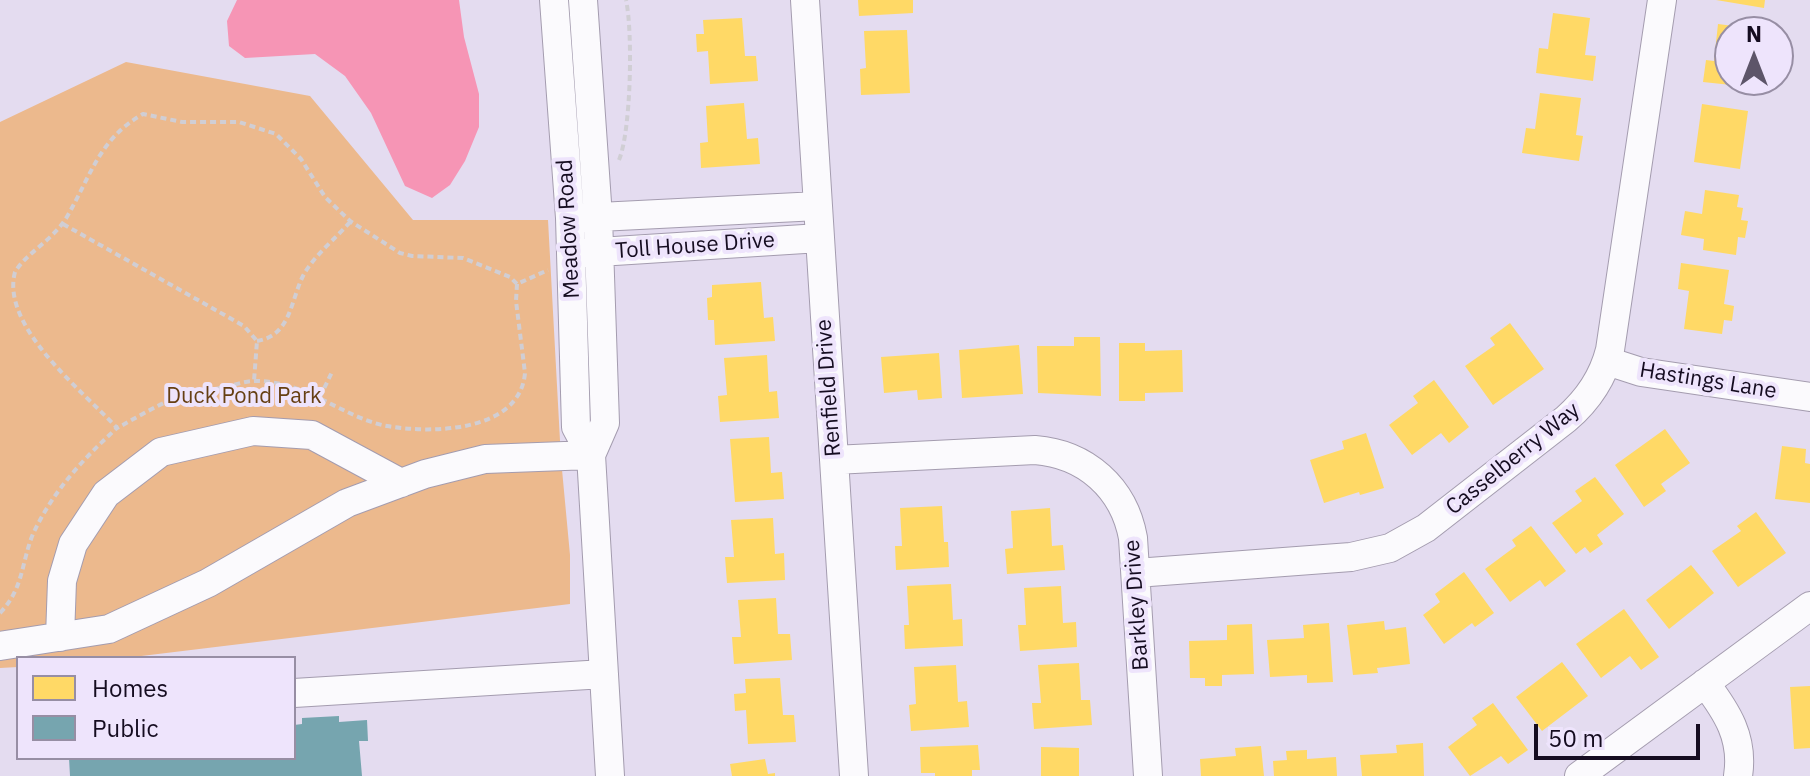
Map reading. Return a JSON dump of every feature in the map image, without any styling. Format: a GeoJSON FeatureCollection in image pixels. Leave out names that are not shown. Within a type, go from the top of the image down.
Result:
{"type":"FeatureCollection","features":[{"type":"Feature","properties":{"kind":"street","name":"Meadow Road"},"geometry":{"type":"LineString","coordinates":[[554,0],[584,217],[599,252],[605,423],[591,455]]}},
{"type":"Feature","properties":{"kind":"street","name":"Meadow Road"},"geometry":{"type":"LineString","coordinates":[[583,0],[584,217],[560,261],[576,427],[591,455],[610,776]]}},
{"type":"Feature","properties":{"kind":"street","name":"Renfield Drive"},"geometry":{"type":"LineString","coordinates":[[805,0],[854,776]]}},
{"type":"Feature","properties":{"kind":"street","name":"Casselberry Way"},"geometry":{"type":"LineString","coordinates":[[1136,573],[1351,557],[1397,546],[1426,528],[1572,414],[1592,392],[1607,361],[1662,0]]}},
{"type":"Feature","properties":{"kind":"street","name":"Toll House Drive"},"geometry":{"type":"LineString","coordinates":[[584,217],[818,206]]}},
{"type":"Feature","properties":{"kind":"street","name":"Toll House Drive"},"geometry":{"type":"LineString","coordinates":[[560,261],[599,252],[820,238]]}},
{"type":"Feature","properties":{"kind":"street","name":"Hastings Lane"},"geometry":{"type":"LineString","coordinates":[[1607,361],[1644,372],[1810,397]]}},
{"type":"Feature","properties":{"kind":"street"},"geometry":{"type":"LineString","coordinates":[[60,637],[62,581],[73,544],[106,494],[161,452],[253,431],[312,435],[401,483]]}},
{"type":"Feature","properties":{"kind":"street","name":"Barkley Drive"},"geometry":{"type":"LineString","coordinates":[[834,460],[1026,450],[1070,457],[1100,476],[1122,504],[1132,529],[1148,776]]}},
{"type":"Feature","properties":{"kind":"street"},"geometry":{"type":"LineString","coordinates":[[0,646],[109,629],[208,583],[347,503],[425,474],[485,459],[591,455]]}},
{"type":"Feature","properties":{"kind":"street"},"geometry":{"type":"LineString","coordinates":[[1579,776],[1810,606]]}},
{"type":"Feature","properties":{"kind":"street"},"geometry":{"type":"LineString","coordinates":[[296,693],[604,674]]}},
{"type":"Feature","properties":{"kind":"street"},"geometry":{"type":"LineString","coordinates":[[1705,683],[1724,708],[1736,733],[1738,776]]}},
{"type":"Feature","properties":{"kind":"path"},"geometry":{"type":"LineString","coordinates":[[616,170],[623,152],[628,88],[630,15],[626,0]]}},
{"type":"Feature","properties":{"kind":"path"},"geometry":{"type":"LineString","coordinates":[[0,613],[13,600],[32,537],[53,496],[80,463],[117,428],[183,395],[254,381],[287,386],[320,397],[387,426],[429,429],[464,427],[493,417],[507,408],[519,396],[525,373],[516,301],[517,284],[510,277],[463,258],[400,253],[350,221],[325,197],[301,159],[276,134],[239,122],[182,122],[143,114],[124,125],[88,172],[63,224],[49,241],[16,269],[7,287],[7,298]]}},
{"type":"Feature","properties":{"kind":"path"},"geometry":{"type":"LineString","coordinates":[[257,341],[278,334],[305,272],[350,221]]}},
{"type":"Feature","properties":{"kind":"path"},"geometry":{"type":"LineString","coordinates":[[63,224],[244,326],[257,341],[254,381]]}},
{"type":"Feature","properties":{"kind":"path"},"geometry":{"type":"LineString","coordinates":[[517,284],[560,261]]}},
{"type":"Feature","properties":{"kind":"path"},"geometry":{"type":"LineString","coordinates":[[15,319],[27,343],[45,363],[117,428]]}},
{"type":"Feature","properties":{"kind":"path"},"geometry":{"type":"LineString","coordinates":[[320,397],[332,372]]}},
{"type":"Feature","properties":{"kind":"green space","name":"Duck Pond Park"},"geometry":{"type":"Polygon","coordinates":[[[126,62],[310,96],[413,220],[548,220],[561,459],[570,555],[570,604],[141,656],[16,656],[16,667],[0,668],[0,122],[126,62]]]}},
{"type":"Feature","properties":{"kind":"shaded area"},"geometry":{"type":"Polygon","coordinates":[[[237,0],[459,0],[464,37],[479,94],[479,127],[465,161],[450,185],[432,198],[405,186],[371,113],[345,76],[315,54],[245,58],[229,46],[227,21],[237,0]]]}},
{"type":"Feature","properties":{"kind":"building: Homes"},"geometry":{"type":"Polygon","coordinates":[[[858,0],[913,0],[913,13],[859,16],[858,0]]]}},
{"type":"Feature","properties":{"kind":"building: Homes"},"geometry":{"type":"Polygon","coordinates":[[[1716,0],[1765,0],[1764,8],[1716,0]]]}},
{"type":"Feature","properties":{"kind":"building: Homes"},"geometry":{"type":"Polygon","coordinates":[[[1553,13],[1590,18],[1585,55],[1596,56],[1593,81],[1536,73],[1539,48],[1548,49],[1553,13]]]}},
{"type":"Feature","properties":{"kind":"building: Homes"},"geometry":{"type":"Polygon","coordinates":[[[742,18],[745,56],[756,56],[758,81],[710,84],[708,51],[697,52],[696,34],[704,34],[703,20],[742,18]]]}},
{"type":"Feature","properties":{"kind":"building: Homes"},"geometry":{"type":"Polygon","coordinates":[[[907,30],[910,93],[861,95],[860,69],[866,68],[864,31],[907,30]]]}},
{"type":"Feature","properties":{"kind":"building: Homes"},"geometry":{"type":"Polygon","coordinates":[[[1706,60],[1714,61],[1714,83],[1703,82],[1706,60]]]}},
{"type":"Feature","properties":{"kind":"building: Homes"},"geometry":{"type":"Polygon","coordinates":[[[1540,93],[1581,98],[1576,135],[1583,136],[1579,161],[1522,153],[1526,128],[1535,129],[1540,93]]]}},
{"type":"Feature","properties":{"kind":"building: Homes"},"geometry":{"type":"Polygon","coordinates":[[[744,103],[747,139],[758,138],[760,164],[701,168],[700,143],[708,142],[706,106],[744,103]]]}},
{"type":"Feature","properties":{"kind":"building: Homes"},"geometry":{"type":"Polygon","coordinates":[[[1702,104],[1748,111],[1740,169],[1694,162],[1702,104]]]}},
{"type":"Feature","properties":{"kind":"building: Homes"},"geometry":{"type":"Polygon","coordinates":[[[1705,190],[1739,195],[1737,207],[1743,208],[1741,220],[1748,221],[1745,238],[1738,237],[1736,255],[1703,250],[1704,239],[1681,235],[1685,211],[1702,214],[1705,190]]]}},
{"type":"Feature","properties":{"kind":"building: Homes"},"geometry":{"type":"Polygon","coordinates":[[[1681,263],[1729,270],[1724,304],[1734,306],[1732,321],[1724,320],[1722,334],[1684,329],[1689,291],[1678,289],[1681,263]]]}},
{"type":"Feature","properties":{"kind":"building: Homes"},"geometry":{"type":"Polygon","coordinates":[[[761,282],[764,318],[773,317],[775,341],[715,345],[714,320],[708,320],[707,298],[712,297],[712,285],[761,282]]]}},
{"type":"Feature","properties":{"kind":"building: Homes"},"geometry":{"type":"Polygon","coordinates":[[[1510,323],[1544,369],[1493,405],[1465,366],[1495,345],[1490,338],[1510,323]]]}},
{"type":"Feature","properties":{"kind":"building: Homes"},"geometry":{"type":"Polygon","coordinates":[[[1074,337],[1100,337],[1101,396],[1038,393],[1037,346],[1074,346],[1074,337]]]}},
{"type":"Feature","properties":{"kind":"building: Homes"},"geometry":{"type":"Polygon","coordinates":[[[1119,343],[1145,343],[1145,351],[1182,350],[1183,392],[1145,393],[1145,401],[1119,401],[1119,343]]]}},
{"type":"Feature","properties":{"kind":"building: Homes"},"geometry":{"type":"Polygon","coordinates":[[[1019,345],[1023,394],[962,398],[959,350],[1019,345]]]}},
{"type":"Feature","properties":{"kind":"building: Homes"},"geometry":{"type":"Polygon","coordinates":[[[939,353],[942,398],[918,400],[917,390],[884,393],[881,357],[939,353]]]}},
{"type":"Feature","properties":{"kind":"building: Homes"},"geometry":{"type":"Polygon","coordinates":[[[767,355],[769,392],[777,391],[779,418],[720,422],[718,396],[727,395],[724,358],[767,355]]]}},
{"type":"Feature","properties":{"kind":"building: Homes"},"geometry":{"type":"Polygon","coordinates":[[[1434,380],[1469,427],[1449,443],[1441,433],[1412,455],[1389,425],[1418,403],[1413,396],[1434,380]]]}},
{"type":"Feature","properties":{"kind":"building: Homes"},"geometry":{"type":"Polygon","coordinates":[[[1665,429],[1690,463],[1661,484],[1666,491],[1644,507],[1615,465],[1665,429]]]}},
{"type":"Feature","properties":{"kind":"building: Homes"},"geometry":{"type":"Polygon","coordinates":[[[1366,433],[1384,488],[1324,503],[1310,460],[1344,449],[1342,441],[1366,433]]]}},
{"type":"Feature","properties":{"kind":"building: Homes"},"geometry":{"type":"Polygon","coordinates":[[[769,437],[771,473],[782,472],[784,499],[735,502],[730,439],[769,437]]]}},
{"type":"Feature","properties":{"kind":"building: Homes"},"geometry":{"type":"Polygon","coordinates":[[[1782,446],[1806,449],[1805,463],[1810,464],[1810,503],[1775,499],[1782,446]]]}},
{"type":"Feature","properties":{"kind":"building: Homes"},"geometry":{"type":"Polygon","coordinates":[[[1595,477],[1624,514],[1597,535],[1603,544],[1590,553],[1585,547],[1576,554],[1552,523],[1582,501],[1575,491],[1595,477]]]}},
{"type":"Feature","properties":{"kind":"building: Homes"},"geometry":{"type":"Polygon","coordinates":[[[942,506],[949,567],[896,570],[895,546],[902,546],[900,508],[942,506]]]}},
{"type":"Feature","properties":{"kind":"building: Homes"},"geometry":{"type":"Polygon","coordinates":[[[1050,508],[1052,546],[1063,545],[1065,570],[1007,574],[1005,549],[1013,548],[1011,511],[1050,508]]]}},
{"type":"Feature","properties":{"kind":"building: Homes"},"geometry":{"type":"Polygon","coordinates":[[[1756,512],[1786,553],[1738,587],[1712,551],[1741,531],[1737,526],[1756,512]]]}},
{"type":"Feature","properties":{"kind":"building: Homes"},"geometry":{"type":"Polygon","coordinates":[[[773,518],[775,554],[784,553],[785,580],[727,583],[725,557],[734,557],[731,520],[773,518]]]}},
{"type":"Feature","properties":{"kind":"building: Homes"},"geometry":{"type":"Polygon","coordinates":[[[1531,526],[1566,571],[1545,587],[1540,580],[1510,602],[1485,569],[1516,546],[1512,540],[1531,526]]]}},
{"type":"Feature","properties":{"kind":"building: Homes"},"geometry":{"type":"Polygon","coordinates":[[[1691,565],[1714,593],[1669,629],[1646,600],[1691,565]]]}},
{"type":"Feature","properties":{"kind":"building: Homes"},"geometry":{"type":"Polygon","coordinates":[[[1464,572],[1494,613],[1475,627],[1472,623],[1444,644],[1423,615],[1440,602],[1435,594],[1464,572]]]}},
{"type":"Feature","properties":{"kind":"building: Homes"},"geometry":{"type":"Polygon","coordinates":[[[951,584],[953,620],[962,619],[963,646],[905,649],[904,625],[909,625],[907,586],[951,584]]]}},
{"type":"Feature","properties":{"kind":"building: Homes"},"geometry":{"type":"Polygon","coordinates":[[[1061,586],[1063,623],[1076,622],[1077,647],[1020,651],[1018,625],[1026,625],[1024,588],[1061,586]]]}},
{"type":"Feature","properties":{"kind":"building: Homes"},"geometry":{"type":"Polygon","coordinates":[[[776,598],[778,634],[790,634],[792,660],[734,664],[732,637],[741,637],[738,600],[776,598]]]}},
{"type":"Feature","properties":{"kind":"building: Homes"},"geometry":{"type":"Polygon","coordinates":[[[1624,609],[1659,657],[1641,670],[1630,656],[1601,678],[1576,644],[1624,609]]]}},
{"type":"Feature","properties":{"kind":"building: Homes"},"geometry":{"type":"Polygon","coordinates":[[[1384,621],[1385,630],[1406,627],[1410,664],[1377,668],[1378,673],[1353,675],[1347,625],[1384,621]]]}},
{"type":"Feature","properties":{"kind":"building: Homes"},"geometry":{"type":"Polygon","coordinates":[[[1329,623],[1333,682],[1307,683],[1307,675],[1270,677],[1267,640],[1304,638],[1303,625],[1329,623]]]}},
{"type":"Feature","properties":{"kind":"building: Homes"},"geometry":{"type":"Polygon","coordinates":[[[1252,624],[1254,674],[1222,675],[1222,686],[1205,686],[1205,678],[1190,678],[1189,641],[1227,640],[1227,625],[1252,624]]]}},
{"type":"Feature","properties":{"kind":"building: Homes"},"geometry":{"type":"Polygon","coordinates":[[[1562,662],[1588,696],[1542,731],[1516,697],[1562,662]]]}},
{"type":"Feature","properties":{"kind":"building: Homes"},"geometry":{"type":"Polygon","coordinates":[[[1079,663],[1081,700],[1090,700],[1092,725],[1034,729],[1032,703],[1041,703],[1038,665],[1079,663]]]}},
{"type":"Feature","properties":{"kind":"building: Homes"},"geometry":{"type":"Polygon","coordinates":[[[956,665],[958,702],[967,701],[969,727],[911,731],[909,705],[916,704],[914,667],[956,665]]]}},
{"type":"Feature","properties":{"kind":"building: Homes"},"geometry":{"type":"Polygon","coordinates":[[[780,678],[783,715],[794,715],[796,742],[748,744],[746,710],[735,711],[734,694],[746,693],[745,679],[780,678]]]}},
{"type":"Feature","properties":{"kind":"building: Homes"},"geometry":{"type":"Polygon","coordinates":[[[1810,686],[1810,748],[1794,749],[1790,687],[1810,686]]]}},
{"type":"Feature","properties":{"kind":"building: Homes"},"geometry":{"type":"Polygon","coordinates":[[[1493,703],[1528,750],[1508,764],[1501,756],[1470,776],[1448,747],[1477,725],[1472,718],[1493,703]]]}},
{"type":"Feature","properties":{"kind":"building: Homes"},"geometry":{"type":"Polygon","coordinates":[[[1423,743],[1424,776],[1362,776],[1360,755],[1397,753],[1396,745],[1423,743]]]}},
{"type":"Feature","properties":{"kind":"building: Homes"},"geometry":{"type":"Polygon","coordinates":[[[978,745],[980,770],[972,770],[972,776],[921,773],[920,747],[978,745]]]}},
{"type":"Feature","properties":{"kind":"building: Homes"},"geometry":{"type":"Polygon","coordinates":[[[1261,746],[1264,776],[1201,776],[1200,759],[1236,756],[1235,748],[1261,746]]]}},
{"type":"Feature","properties":{"kind":"building: Homes"},"geometry":{"type":"Polygon","coordinates":[[[1041,747],[1079,748],[1079,776],[1041,776],[1041,747]]]}},
{"type":"Feature","properties":{"kind":"building: Homes"},"geometry":{"type":"Polygon","coordinates":[[[1307,750],[1307,759],[1336,757],[1337,776],[1274,776],[1273,761],[1287,760],[1286,751],[1307,750]]]}},
{"type":"Feature","properties":{"kind":"building: Homes"},"geometry":{"type":"Polygon","coordinates":[[[765,759],[768,774],[775,773],[775,776],[732,776],[730,764],[765,759]]]}},
{"type":"Feature","properties":{"kind":"building: Public"},"geometry":{"type":"Polygon","coordinates":[[[339,716],[339,722],[367,720],[368,741],[359,741],[362,776],[70,776],[69,760],[296,760],[296,725],[302,724],[302,718],[339,716]]]}}]}
